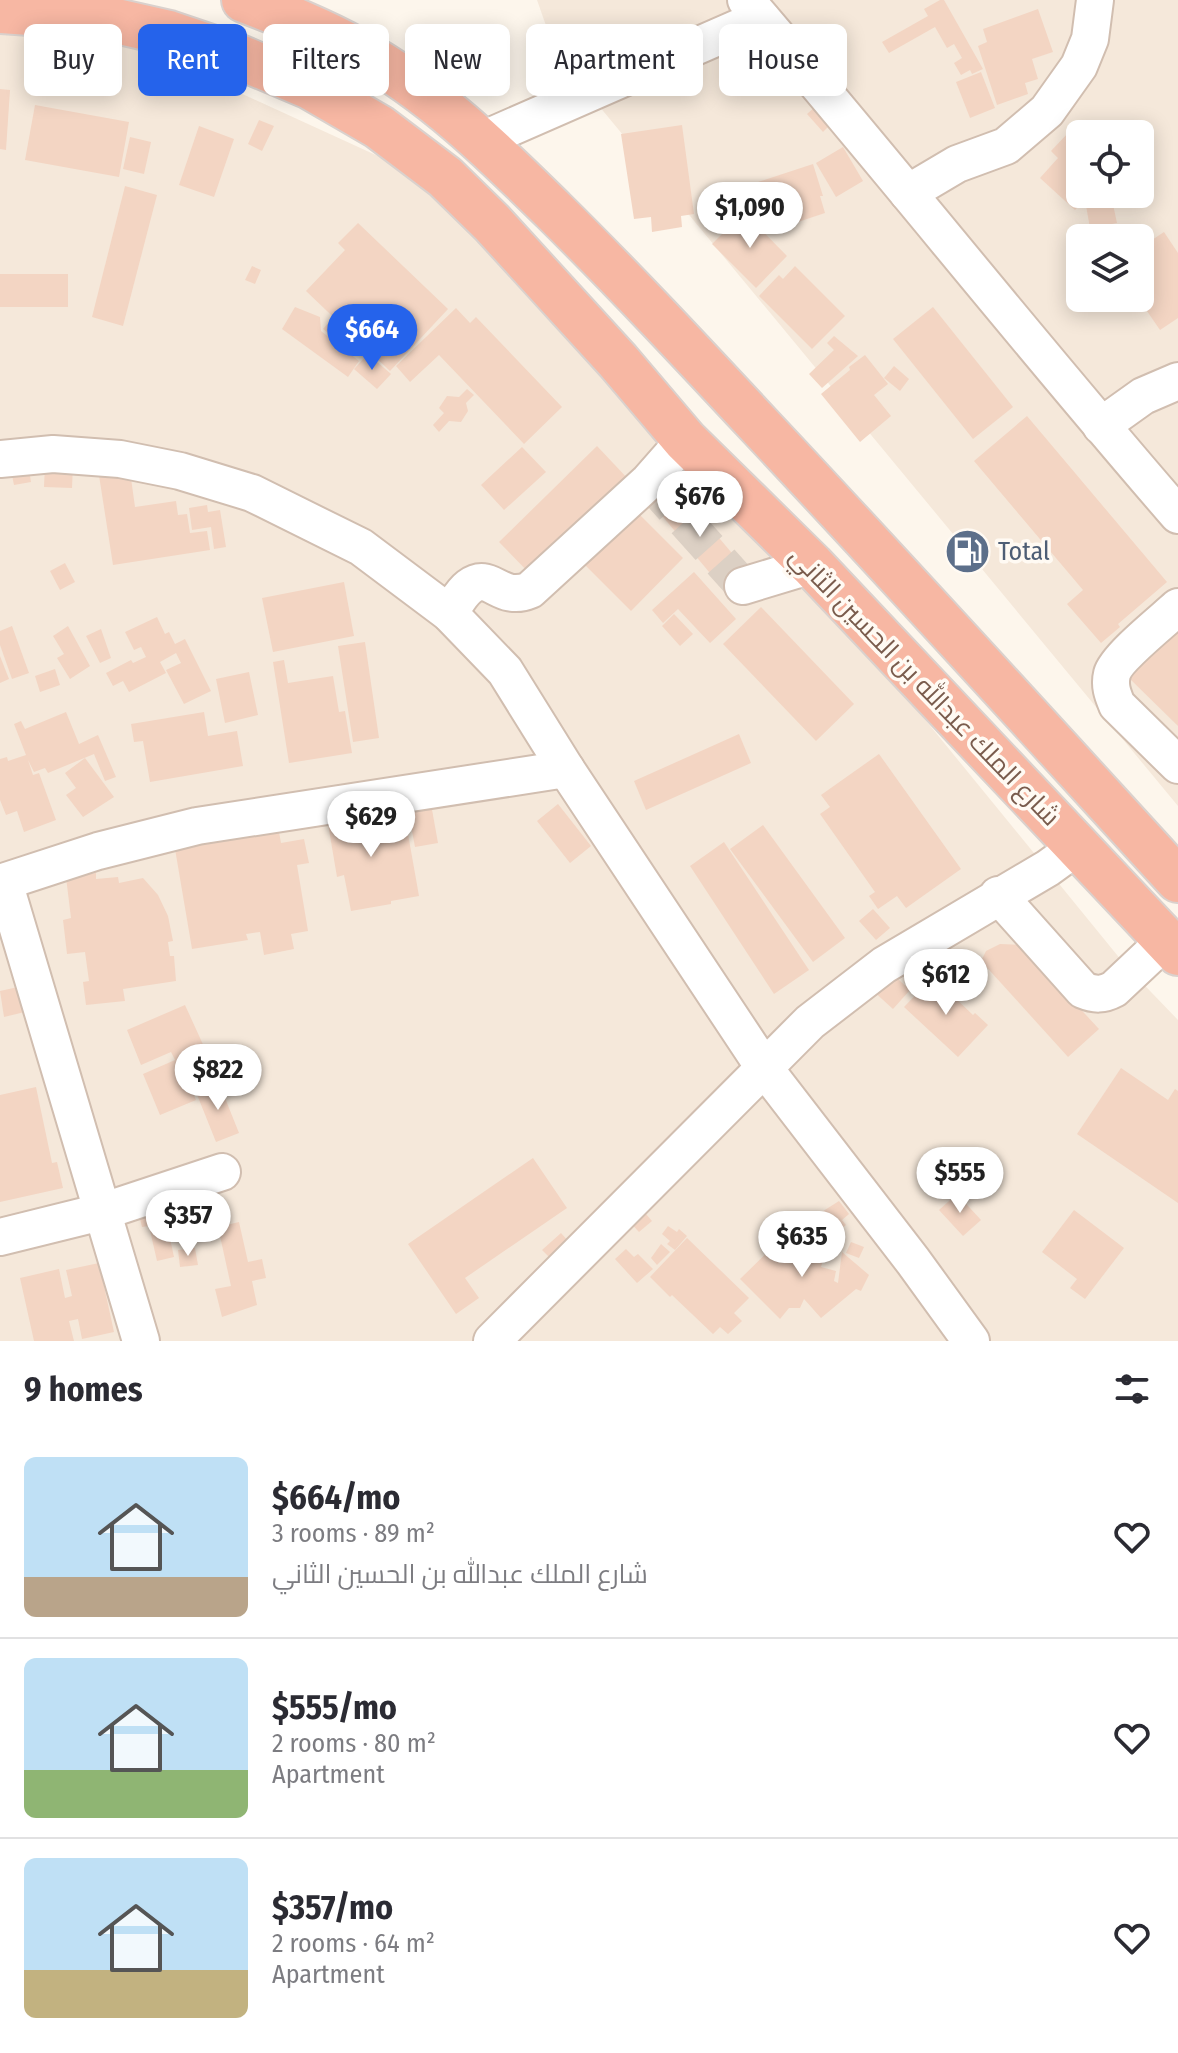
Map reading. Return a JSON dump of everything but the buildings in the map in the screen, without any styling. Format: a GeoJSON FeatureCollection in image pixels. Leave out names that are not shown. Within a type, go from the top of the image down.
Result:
{"type":"FeatureCollection","features":[{"type":"Feature","properties":{"kind":"highway","name":"شارع الملك عبدالله بن الحسين الثاني"},"geometry":{"type":"LineString","coordinates":[[244,0],[302,22],[360,51],[433,101],[482,140],[624,281],[1178,880]]}},
{"type":"Feature","properties":{"kind":"highway","name":"شارع الملك عبدالله بن الحسين الثاني"},"geometry":{"type":"LineString","coordinates":[[0,11],[103,18],[169,33],[237,56],[310,87],[379,127],[445,177],[492,223],[618,361],[685,440],[812,565],[1172,946]]}},
{"type":"Feature","properties":{"kind":"highway"},"geometry":{"type":"LineString","coordinates":[[961,723],[963,700],[987,689],[1001,689]]}},
{"type":"Feature","properties":{"kind":"street"},"geometry":{"type":"LineString","coordinates":[[908,193],[957,164],[1006,146],[1047,111],[1079,66],[1090,39],[1095,0]]}},
{"type":"Feature","properties":{"kind":"street"},"geometry":{"type":"LineString","coordinates":[[482,140],[754,9],[1178,515]]}},
{"type":"Feature","properties":{"kind":"street"},"geometry":{"type":"LineString","coordinates":[[1101,426],[1143,396],[1178,381]]}},
{"type":"Feature","properties":{"kind":"street"},"geometry":{"type":"LineString","coordinates":[[449,613],[467,588],[477,582],[490,583],[507,594],[530,590],[649,481],[685,440]]}},
{"type":"Feature","properties":{"kind":"street"},"geometry":{"type":"LineString","coordinates":[[0,459],[53,454],[120,459],[180,471],[252,493],[361,547],[449,613],[505,671],[566,769],[765,1069],[971,1341]]}},
{"type":"Feature","properties":{"kind":"street"},"geometry":{"type":"LineString","coordinates":[[743,586],[812,565]]}},
{"type":"Feature","properties":{"kind":"street"},"geometry":{"type":"LineString","coordinates":[[1178,607],[1119,661],[1111,677],[1117,705],[1178,765]]}},
{"type":"Feature","properties":{"kind":"street"},"geometry":{"type":"LineString","coordinates":[[141,1341],[2,882],[98,851],[197,826],[566,769]]}},
{"type":"Feature","properties":{"kind":"street"},"geometry":{"type":"LineString","coordinates":[[492,1341],[810,1022],[884,965],[1048,868],[1077,847]]}},
{"type":"Feature","properties":{"kind":"street"},"geometry":{"type":"LineString","coordinates":[[998,895],[1083,990],[1090,993],[1097,995],[1114,989],[1172,946]]}},
{"type":"Feature","properties":{"kind":"street"},"geometry":{"type":"LineString","coordinates":[[0,1237],[101,1212],[222,1172]]}},
{"type":"Feature","properties":{"kind":"shaded area"},"geometry":{"type":"Polygon","coordinates":[[[537,0],[1178,0],[1178,806],[591,96],[703,96],[703,24],[545,24],[537,0]]]}},
{"type":"Feature","properties":{"kind":"shaded area"},"geometry":{"type":"Polygon","coordinates":[[[0,34],[24,34],[24,96],[122,96],[122,39],[138,46],[138,96],[247,96],[415,173],[746,500],[1126,966],[1178,1020],[1178,1341],[0,1341],[0,34]]]}},
{"type":"Feature","properties":{"kind":"tunnel"},"geometry":{"type":"LineString","coordinates":[[649,481],[743,586]]}},
{"type":"Feature","properties":{"kind":"place","name":"Total"},"geometry":{"type":"Point","coordinates":[967,551]}}]}
